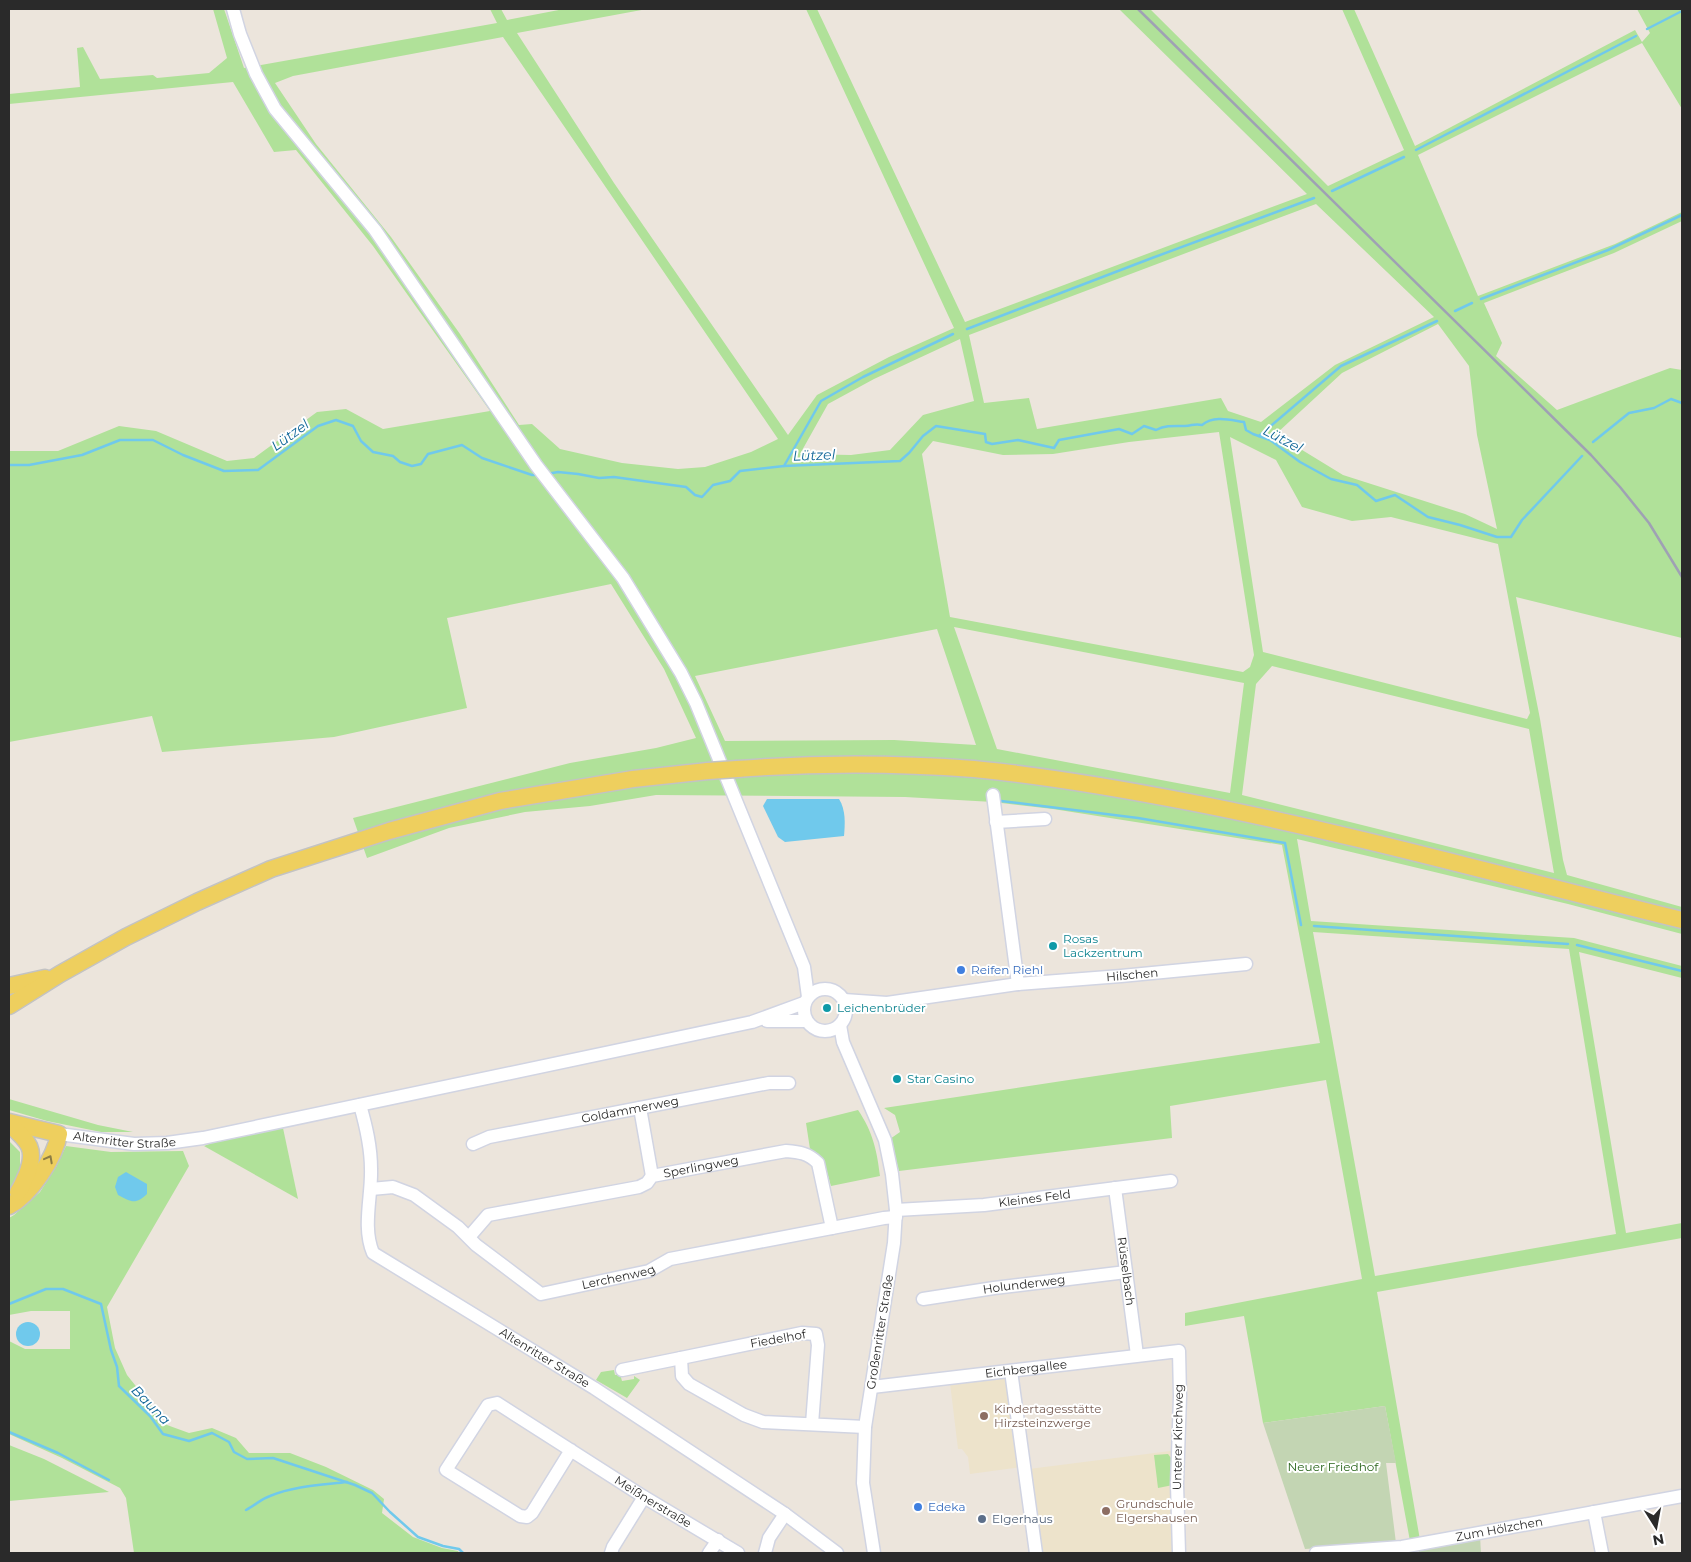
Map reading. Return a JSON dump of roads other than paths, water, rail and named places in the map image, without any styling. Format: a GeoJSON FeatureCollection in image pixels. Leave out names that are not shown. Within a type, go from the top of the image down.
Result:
{"type":"FeatureCollection","features":[{"type":"Feature","properties":{"kind":"main road"},"geometry":{"type":"LineString","coordinates":[[9,1006],[60,974],[162,920],[271,869],[388,831],[500,801],[633,779],[708,771],[807,765],[893,765],[973,769],[1060,779],[1224,809],[1367,840],[1682,920]]}},
{"type":"Feature","properties":{"kind":"main road"},"geometry":{"type":"LineString","coordinates":[[9,986],[60,974]]}},
{"type":"Feature","properties":{"kind":"main road"},"geometry":{"type":"LineString","coordinates":[[9,1123],[54,1133]]}},
{"type":"Feature","properties":{"kind":"main road"},"geometry":{"type":"LineString","coordinates":[[9,1123],[27,1141],[32,1161]]}},
{"type":"Feature","properties":{"kind":"main road"},"geometry":{"type":"LineString","coordinates":[[9,1201],[20,1190],[43,1136],[54,1133]]}},
{"type":"Feature","properties":{"kind":"main road"},"geometry":{"type":"LineString","coordinates":[[9,1206],[15,1203],[33,1184],[48,1162],[58,1141],[54,1133]]}},
{"type":"Feature","properties":{"kind":"street"},"geometry":{"type":"LineString","coordinates":[[233,9],[240,34],[256,74],[275,109],[375,230],[536,466],[623,578],[681,673],[696,703],[804,967],[823,989]]}},
{"type":"Feature","properties":{"kind":"street"},"geometry":{"type":"LineString","coordinates":[[993,795],[1018,984]]}},
{"type":"Feature","properties":{"kind":"street"},"geometry":{"type":"LineString","coordinates":[[996,822],[1045,819]]}},
{"type":"Feature","properties":{"kind":"street","name":"Hilschen"},"geometry":{"type":"LineString","coordinates":[[844,1000],[879,1004],[1018,984],[1246,964]]}},
{"type":"Feature","properties":{"kind":"street"},"geometry":{"type":"LineString","coordinates":[[752,1022],[806,1000],[818,990],[823,989],[835,992],[844,1000],[846,1005],[843,1021],[835,1029],[823,1032],[806,1021],[803,1010],[806,1000],[804,967]]}},
{"type":"Feature","properties":{"kind":"street","name":"Hilschen"},"geometry":{"type":"LineString","coordinates":[[843,1021],[879,1004]]}},
{"type":"Feature","properties":{"kind":"street"},"geometry":{"type":"LineString","coordinates":[[752,1022],[806,1021]]}},
{"type":"Feature","properties":{"kind":"street","name":"Großenritter Straße"},"geometry":{"type":"LineString","coordinates":[[843,1021],[843,1042],[884,1140],[892,1174],[896,1214],[894,1243],[865,1427],[863,1483],[874,1553]]}},
{"type":"Feature","properties":{"kind":"street","name":"Altenritter Straße"},"geometry":{"type":"LineString","coordinates":[[54,1133],[134,1144],[190,1140],[752,1022]]}},
{"type":"Feature","properties":{"kind":"street","name":"Großenritter Straße"},"geometry":{"type":"LineString","coordinates":[[823,1032],[835,1042],[874,1114]]}},
{"type":"Feature","properties":{"kind":"street","name":"Goldammerweg"},"geometry":{"type":"LineString","coordinates":[[473,1144],[489,1137],[769,1083],[789,1083]]}},
{"type":"Feature","properties":{"kind":"street","name":"Altenritter Straße"},"geometry":{"type":"LineString","coordinates":[[360,1105],[370,1143],[371,1190],[368,1237],[373,1253],[376,1256],[594,1388],[785,1514],[837,1553]]}},
{"type":"Feature","properties":{"kind":"street"},"geometry":{"type":"LineString","coordinates":[[640,1108],[652,1176]]}},
{"type":"Feature","properties":{"kind":"street","name":"Sperlingweg"},"geometry":{"type":"LineString","coordinates":[[469,1237],[488,1215],[639,1187],[647,1183],[652,1176],[786,1151],[804,1153],[818,1163],[832,1228]]}},
{"type":"Feature","properties":{"kind":"street","name":"Kleines Feld"},"geometry":{"type":"LineString","coordinates":[[896,1214],[984,1205],[1171,1181]]}},
{"type":"Feature","properties":{"kind":"street","name":"Lerchenweg"},"geometry":{"type":"LineString","coordinates":[[371,1190],[393,1187],[414,1195],[541,1294],[649,1271],[670,1259],[884,1218],[896,1214]]}},
{"type":"Feature","properties":{"kind":"street","name":"Rüsselbach"},"geometry":{"type":"LineString","coordinates":[[1115,1188],[1137,1355]]}},
{"type":"Feature","properties":{"kind":"street","name":"Holunderweg"},"geometry":{"type":"LineString","coordinates":[[923,1299],[994,1288],[1126,1272]]}},
{"type":"Feature","properties":{"kind":"street","name":"Fiedelhof"},"geometry":{"type":"LineString","coordinates":[[622,1370],[802,1333],[816,1334],[818,1345],[812,1424]]}},
{"type":"Feature","properties":{"kind":"street","name":"Eichbergallee"},"geometry":{"type":"LineString","coordinates":[[872,1387],[1179,1350]]}},
{"type":"Feature","properties":{"kind":"street","name":"Unterer Kirchweg"},"geometry":{"type":"LineString","coordinates":[[1178,1553],[1177,1448],[1180,1396],[1179,1350]]}},
{"type":"Feature","properties":{"kind":"street"},"geometry":{"type":"LineString","coordinates":[[681,1358],[682,1376],[689,1384],[744,1416],[763,1422],[865,1427]]}},
{"type":"Feature","properties":{"kind":"street"},"geometry":{"type":"LineString","coordinates":[[1011,1371],[1036,1553]]}},
{"type":"Feature","properties":{"kind":"street","name":"Meißnerstraße"},"geometry":{"type":"LineString","coordinates":[[570,1450],[532,1513],[526,1517],[520,1516],[446,1470],[488,1405],[497,1402],[644,1497],[738,1553]]}},
{"type":"Feature","properties":{"kind":"street","name":"Zum Hölzchen"},"geometry":{"type":"LineString","coordinates":[[1316,1553],[1402,1547],[1682,1496]]}},
{"type":"Feature","properties":{"kind":"street"},"geometry":{"type":"LineString","coordinates":[[611,1553],[644,1497]]}},
{"type":"Feature","properties":{"kind":"street"},"geometry":{"type":"LineString","coordinates":[[1594,1512],[1602,1553]]}},
{"type":"Feature","properties":{"kind":"street"},"geometry":{"type":"LineString","coordinates":[[765,1553],[769,1538],[785,1514]]}},
{"type":"Feature","properties":{"kind":"street"},"geometry":{"type":"LineString","coordinates":[[709,1553],[718,1540]]}},
{"type":"Feature","properties":{"kind":"water"},"geometry":{"type":"Polygon","coordinates":[[[767,799],[839,799],[844,812],[844,836],[785,842],[778,837],[763,806],[767,799]]]}},
{"type":"Feature","properties":{"kind":"water"},"geometry":{"type":"Polygon","coordinates":[[[126,1172],[147,1184],[147,1194],[140,1200],[130,1201],[118,1195],[115,1187],[118,1177],[126,1172]]]}},
{"type":"Feature","properties":{"kind":"water"},"geometry":{"type":"Polygon","coordinates":[[[28,1322],[36,1326],[40,1334],[36,1342],[28,1346],[20,1342],[16,1334],[20,1326],[28,1322]]]}},
{"type":"Feature","properties":{"kind":"waterway"},"geometry":{"type":"LineString","coordinates":[[1647,29],[1682,11]]}},
{"type":"Feature","properties":{"kind":"waterway"},"geometry":{"type":"LineString","coordinates":[[1416,150],[1636,36]]}},
{"type":"Feature","properties":{"kind":"waterway"},"geometry":{"type":"LineString","coordinates":[[1332,191],[1404,157]]}},
{"type":"Feature","properties":{"kind":"waterway"},"geometry":{"type":"LineString","coordinates":[[967,329],[1314,198]]}},
{"type":"Feature","properties":{"kind":"waterway"},"geometry":{"type":"LineString","coordinates":[[1481,299],[1608,250],[1682,215]]}},
{"type":"Feature","properties":{"kind":"waterway"},"geometry":{"type":"LineString","coordinates":[[1455,311],[1472,303]]}},
{"type":"Feature","properties":{"kind":"waterway"},"geometry":{"type":"LineString","coordinates":[[1259,436],[1341,366],[1437,321]]}},
{"type":"Feature","properties":{"kind":"waterway"},"geometry":{"type":"LineString","coordinates":[[784,466],[821,401],[863,377],[953,334]]}},
{"type":"Feature","properties":{"kind":"waterway","name":"Lützel"},"geometry":{"type":"LineString","coordinates":[[1593,442],[1629,413],[1654,408],[1671,399],[1682,403]]}},
{"type":"Feature","properties":{"kind":"waterway","name":"Lützel"},"geometry":{"type":"LineString","coordinates":[[547,474],[558,472],[599,478],[614,477],[686,487],[695,495],[702,497],[713,485],[730,481],[740,471],[784,466],[900,461],[923,436],[936,426],[985,434],[986,442],[992,444],[1018,440],[1054,448],[1059,440],[1119,429],[1132,434],[1144,426],[1156,430],[1170,426],[1202,425],[1212,420],[1222,419],[1244,422],[1246,430],[1270,440],[1300,462],[1331,479],[1357,485],[1376,501],[1395,495],[1428,517],[1497,537],[1511,537],[1522,520],[1582,456]]}},
{"type":"Feature","properties":{"kind":"waterway","name":"Lützel"},"geometry":{"type":"LineString","coordinates":[[9,465],[29,465],[82,455],[120,440],[153,440],[183,455],[224,471],[258,470],[318,426],[336,420],[353,426],[361,441],[373,452],[393,456],[400,462],[412,466],[421,464],[428,454],[462,445],[482,458],[537,475]]}},
{"type":"Feature","properties":{"kind":"waterway"},"geometry":{"type":"LineString","coordinates":[[1001,801],[1138,818],[1285,843],[1301,925]]}},
{"type":"Feature","properties":{"kind":"waterway"},"geometry":{"type":"LineString","coordinates":[[1314,926],[1568,944]]}},
{"type":"Feature","properties":{"kind":"waterway"},"geometry":{"type":"LineString","coordinates":[[1577,945],[1682,971]]}},
{"type":"Feature","properties":{"kind":"waterway","name":"Bauna"},"geometry":{"type":"LineString","coordinates":[[9,1304],[46,1289],[63,1289],[101,1304],[111,1350],[117,1367],[119,1386],[150,1416],[163,1434],[189,1441],[212,1433],[229,1442],[234,1452],[247,1459],[273,1458],[355,1485],[372,1493],[418,1537],[443,1546],[459,1549],[463,1553]]}},
{"type":"Feature","properties":{"kind":"waterway"},"geometry":{"type":"LineString","coordinates":[[9,1432],[58,1453],[109,1480]]}},
{"type":"Feature","properties":{"kind":"waterway"},"geometry":{"type":"LineString","coordinates":[[246,1510],[267,1497],[288,1490],[347,1482]]}},
{"type":"Feature","properties":{"kind":"railway"},"geometry":{"type":"LineString","coordinates":[[1138,9],[1591,455],[1649,523],[1682,577]]}},
{"type":"Feature","properties":{"kind":"place","name":"Rosas Lackzentrum"},"geometry":{"type":"Point","coordinates":[1053,946]}},
{"type":"Feature","properties":{"kind":"place","name":"Reifen Riehl"},"geometry":{"type":"Point","coordinates":[961,970]}},
{"type":"Feature","properties":{"kind":"place","name":"Leichenbrüder"},"geometry":{"type":"Point","coordinates":[827,1008]}},
{"type":"Feature","properties":{"kind":"place","name":"Star Casino"},"geometry":{"type":"Point","coordinates":[897,1079]}},
{"type":"Feature","properties":{"kind":"place","name":"Kindertagesstätte Hirzsteinzwerge"},"geometry":{"type":"Point","coordinates":[984,1416]}},
{"type":"Feature","properties":{"kind":"place","name":"Edeka"},"geometry":{"type":"Point","coordinates":[918,1507]}},
{"type":"Feature","properties":{"kind":"place","name":"Grundschule Elgershausen"},"geometry":{"type":"Point","coordinates":[1106,1511]}},
{"type":"Feature","properties":{"kind":"place","name":"Elgerhaus"},"geometry":{"type":"Point","coordinates":[982,1519]}},
{"type":"Feature","properties":{"kind":"park label","name":"Neuer Friedhof"},"geometry":{"type":"Point","coordinates":[1333,1467]}}]}
